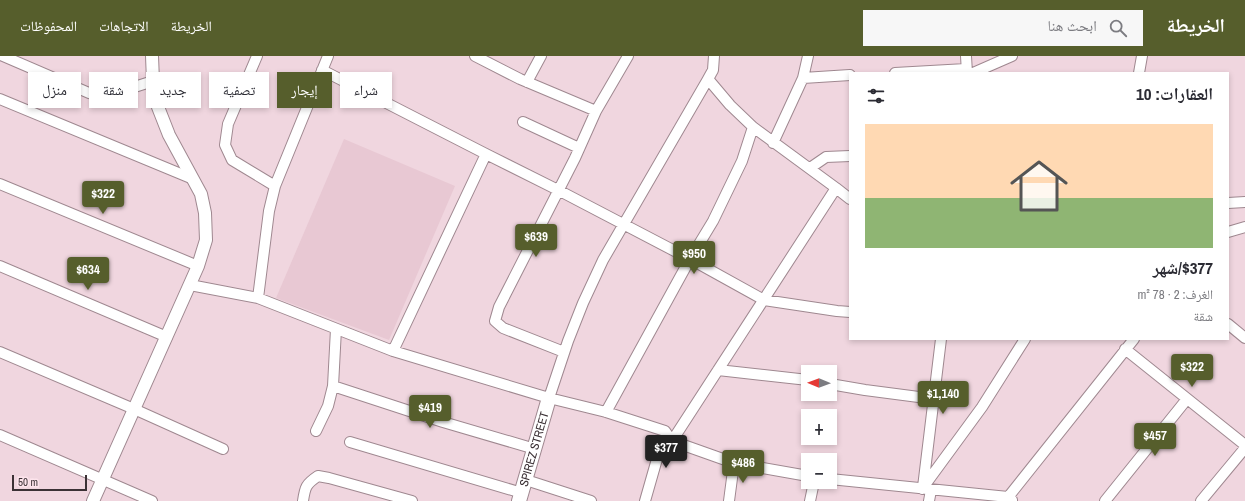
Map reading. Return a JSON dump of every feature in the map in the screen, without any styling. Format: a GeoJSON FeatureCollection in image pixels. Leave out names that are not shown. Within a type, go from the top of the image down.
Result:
{"type":"FeatureCollection","features":[{"type":"Feature","properties":{"kind":"main road","name":"SPIREZ STREET"},"geometry":{"type":"LineString","coordinates":[[522,491],[549,398]]}},
{"type":"Feature","properties":{"kind":"street"},"geometry":{"type":"LineString","coordinates":[[3,56],[89,93],[110,95],[146,83]]}},
{"type":"Feature","properties":{"kind":"street"},"geometry":{"type":"LineString","coordinates":[[152,56],[153,72]]}},
{"type":"Feature","properties":{"kind":"street"},"geometry":{"type":"LineString","coordinates":[[257,56],[228,124],[225,145],[232,160],[275,186]]}},
{"type":"Feature","properties":{"kind":"street"},"geometry":{"type":"LineString","coordinates":[[258,298],[269,212],[275,186],[328,56]]}},
{"type":"Feature","properties":{"kind":"street"},"geometry":{"type":"LineString","coordinates":[[475,56],[527,82],[596,111]]}},
{"type":"Feature","properties":{"kind":"street"},"geometry":{"type":"LineString","coordinates":[[527,82],[541,56]]}},
{"type":"Feature","properties":{"kind":"street"},"geometry":{"type":"LineString","coordinates":[[564,352],[503,328],[495,321],[499,307],[596,111],[628,56]]}},
{"type":"Feature","properties":{"kind":"street"},"geometry":{"type":"LineString","coordinates":[[549,398],[564,352],[583,303],[604,260],[713,70],[714,56]]}},
{"type":"Feature","properties":{"kind":"street"},"geometry":{"type":"LineString","coordinates":[[773,143],[803,78],[808,56]]}},
{"type":"Feature","properties":{"kind":"street"},"geometry":{"type":"LineString","coordinates":[[966,56],[969,72],[1012,56]]}},
{"type":"Feature","properties":{"kind":"street"},"geometry":{"type":"LineString","coordinates":[[1139,72],[1142,56]]}},
{"type":"Feature","properties":{"kind":"street"},"geometry":{"type":"LineString","coordinates":[[322,70],[558,190],[624,226],[690,259],[764,300],[837,312],[849,312]]}},
{"type":"Feature","properties":{"kind":"street"},"geometry":{"type":"LineString","coordinates":[[803,78],[849,75]]}},
{"type":"Feature","properties":{"kind":"street"},"geometry":{"type":"LineString","coordinates":[[708,79],[730,105],[773,143],[810,168],[849,198]]}},
{"type":"Feature","properties":{"kind":"street"},"geometry":{"type":"LineString","coordinates":[[0,99],[193,179]]}},
{"type":"Feature","properties":{"kind":"street"},"geometry":{"type":"LineString","coordinates":[[94,501],[190,285],[206,240],[205,213],[201,194],[169,135],[158,108]]}},
{"type":"Feature","properties":{"kind":"street"},"geometry":{"type":"LineString","coordinates":[[523,122],[579,148]]}},
{"type":"Feature","properties":{"kind":"street"},"geometry":{"type":"LineString","coordinates":[[606,412],[690,259],[713,221],[742,161],[753,126]]}},
{"type":"Feature","properties":{"kind":"street"},"geometry":{"type":"LineString","coordinates":[[393,351],[486,154]]}},
{"type":"Feature","properties":{"kind":"street"},"geometry":{"type":"LineString","coordinates":[[810,168],[826,156],[849,156]]}},
{"type":"Feature","properties":{"kind":"street"},"geometry":{"type":"LineString","coordinates":[[0,184],[198,266]]}},
{"type":"Feature","properties":{"kind":"street"},"geometry":{"type":"LineString","coordinates":[[672,441],[836,188]]}},
{"type":"Feature","properties":{"kind":"street"},"geometry":{"type":"LineString","coordinates":[[1229,203],[1245,202]]}},
{"type":"Feature","properties":{"kind":"street"},"geometry":{"type":"LineString","coordinates":[[1229,232],[1245,227]]}},
{"type":"Feature","properties":{"kind":"street"},"geometry":{"type":"LineString","coordinates":[[0,266],[166,337]]}},
{"type":"Feature","properties":{"kind":"street"},"geometry":{"type":"LineString","coordinates":[[190,285],[258,298],[393,351],[549,398],[606,412],[665,431],[672,441],[734,463],[801,475]]}},
{"type":"Feature","properties":{"kind":"street"},"geometry":{"type":"LineString","coordinates":[[1229,325],[1245,338]]}},
{"type":"Feature","properties":{"kind":"street"},"geometry":{"type":"LineString","coordinates":[[316,431],[328,406],[333,386],[336,329]]}},
{"type":"Feature","properties":{"kind":"street"},"geometry":{"type":"LineString","coordinates":[[929,501],[927,490],[934,399],[941,340]]}},
{"type":"Feature","properties":{"kind":"street"},"geometry":{"type":"LineString","coordinates":[[927,490],[1024,340]]}},
{"type":"Feature","properties":{"kind":"street"},"geometry":{"type":"LineString","coordinates":[[837,480],[1009,500],[1133,340]]}},
{"type":"Feature","properties":{"kind":"street"},"geometry":{"type":"LineString","coordinates":[[1125,349],[1245,447],[1202,501]]}},
{"type":"Feature","properties":{"kind":"street"},"geometry":{"type":"LineString","coordinates":[[0,352],[224,449]]}},
{"type":"Feature","properties":{"kind":"street"},"geometry":{"type":"LineString","coordinates":[[718,370],[801,379]]}},
{"type":"Feature","properties":{"kind":"street"},"geometry":{"type":"LineString","coordinates":[[837,385],[934,399]]}},
{"type":"Feature","properties":{"kind":"street"},"geometry":{"type":"LineString","coordinates":[[333,386],[443,422],[535,448]]}},
{"type":"Feature","properties":{"kind":"street"},"geometry":{"type":"LineString","coordinates":[[1105,501],[1187,399]]}},
{"type":"Feature","properties":{"kind":"street"},"geometry":{"type":"LineString","coordinates":[[645,501],[665,431]]}},
{"type":"Feature","properties":{"kind":"street"},"geometry":{"type":"LineString","coordinates":[[0,435],[152,501]]}},
{"type":"Feature","properties":{"kind":"street"},"geometry":{"type":"LineString","coordinates":[[350,442],[522,491],[591,501]]}},
{"type":"Feature","properties":{"kind":"street"},"geometry":{"type":"LineString","coordinates":[[729,501],[734,463]]}},
{"type":"Feature","properties":{"kind":"street"},"geometry":{"type":"LineString","coordinates":[[303,501],[304,490],[308,483],[318,476],[412,501]]}},
{"type":"Feature","properties":{"kind":"street"},"geometry":{"type":"LineString","coordinates":[[810,501],[813,489]]}},
{"type":"Feature","properties":{"kind":"shaded area"},"geometry":{"type":"Polygon","coordinates":[[[344,139],[455,186],[389,340],[276,298],[344,139]]]}}]}
